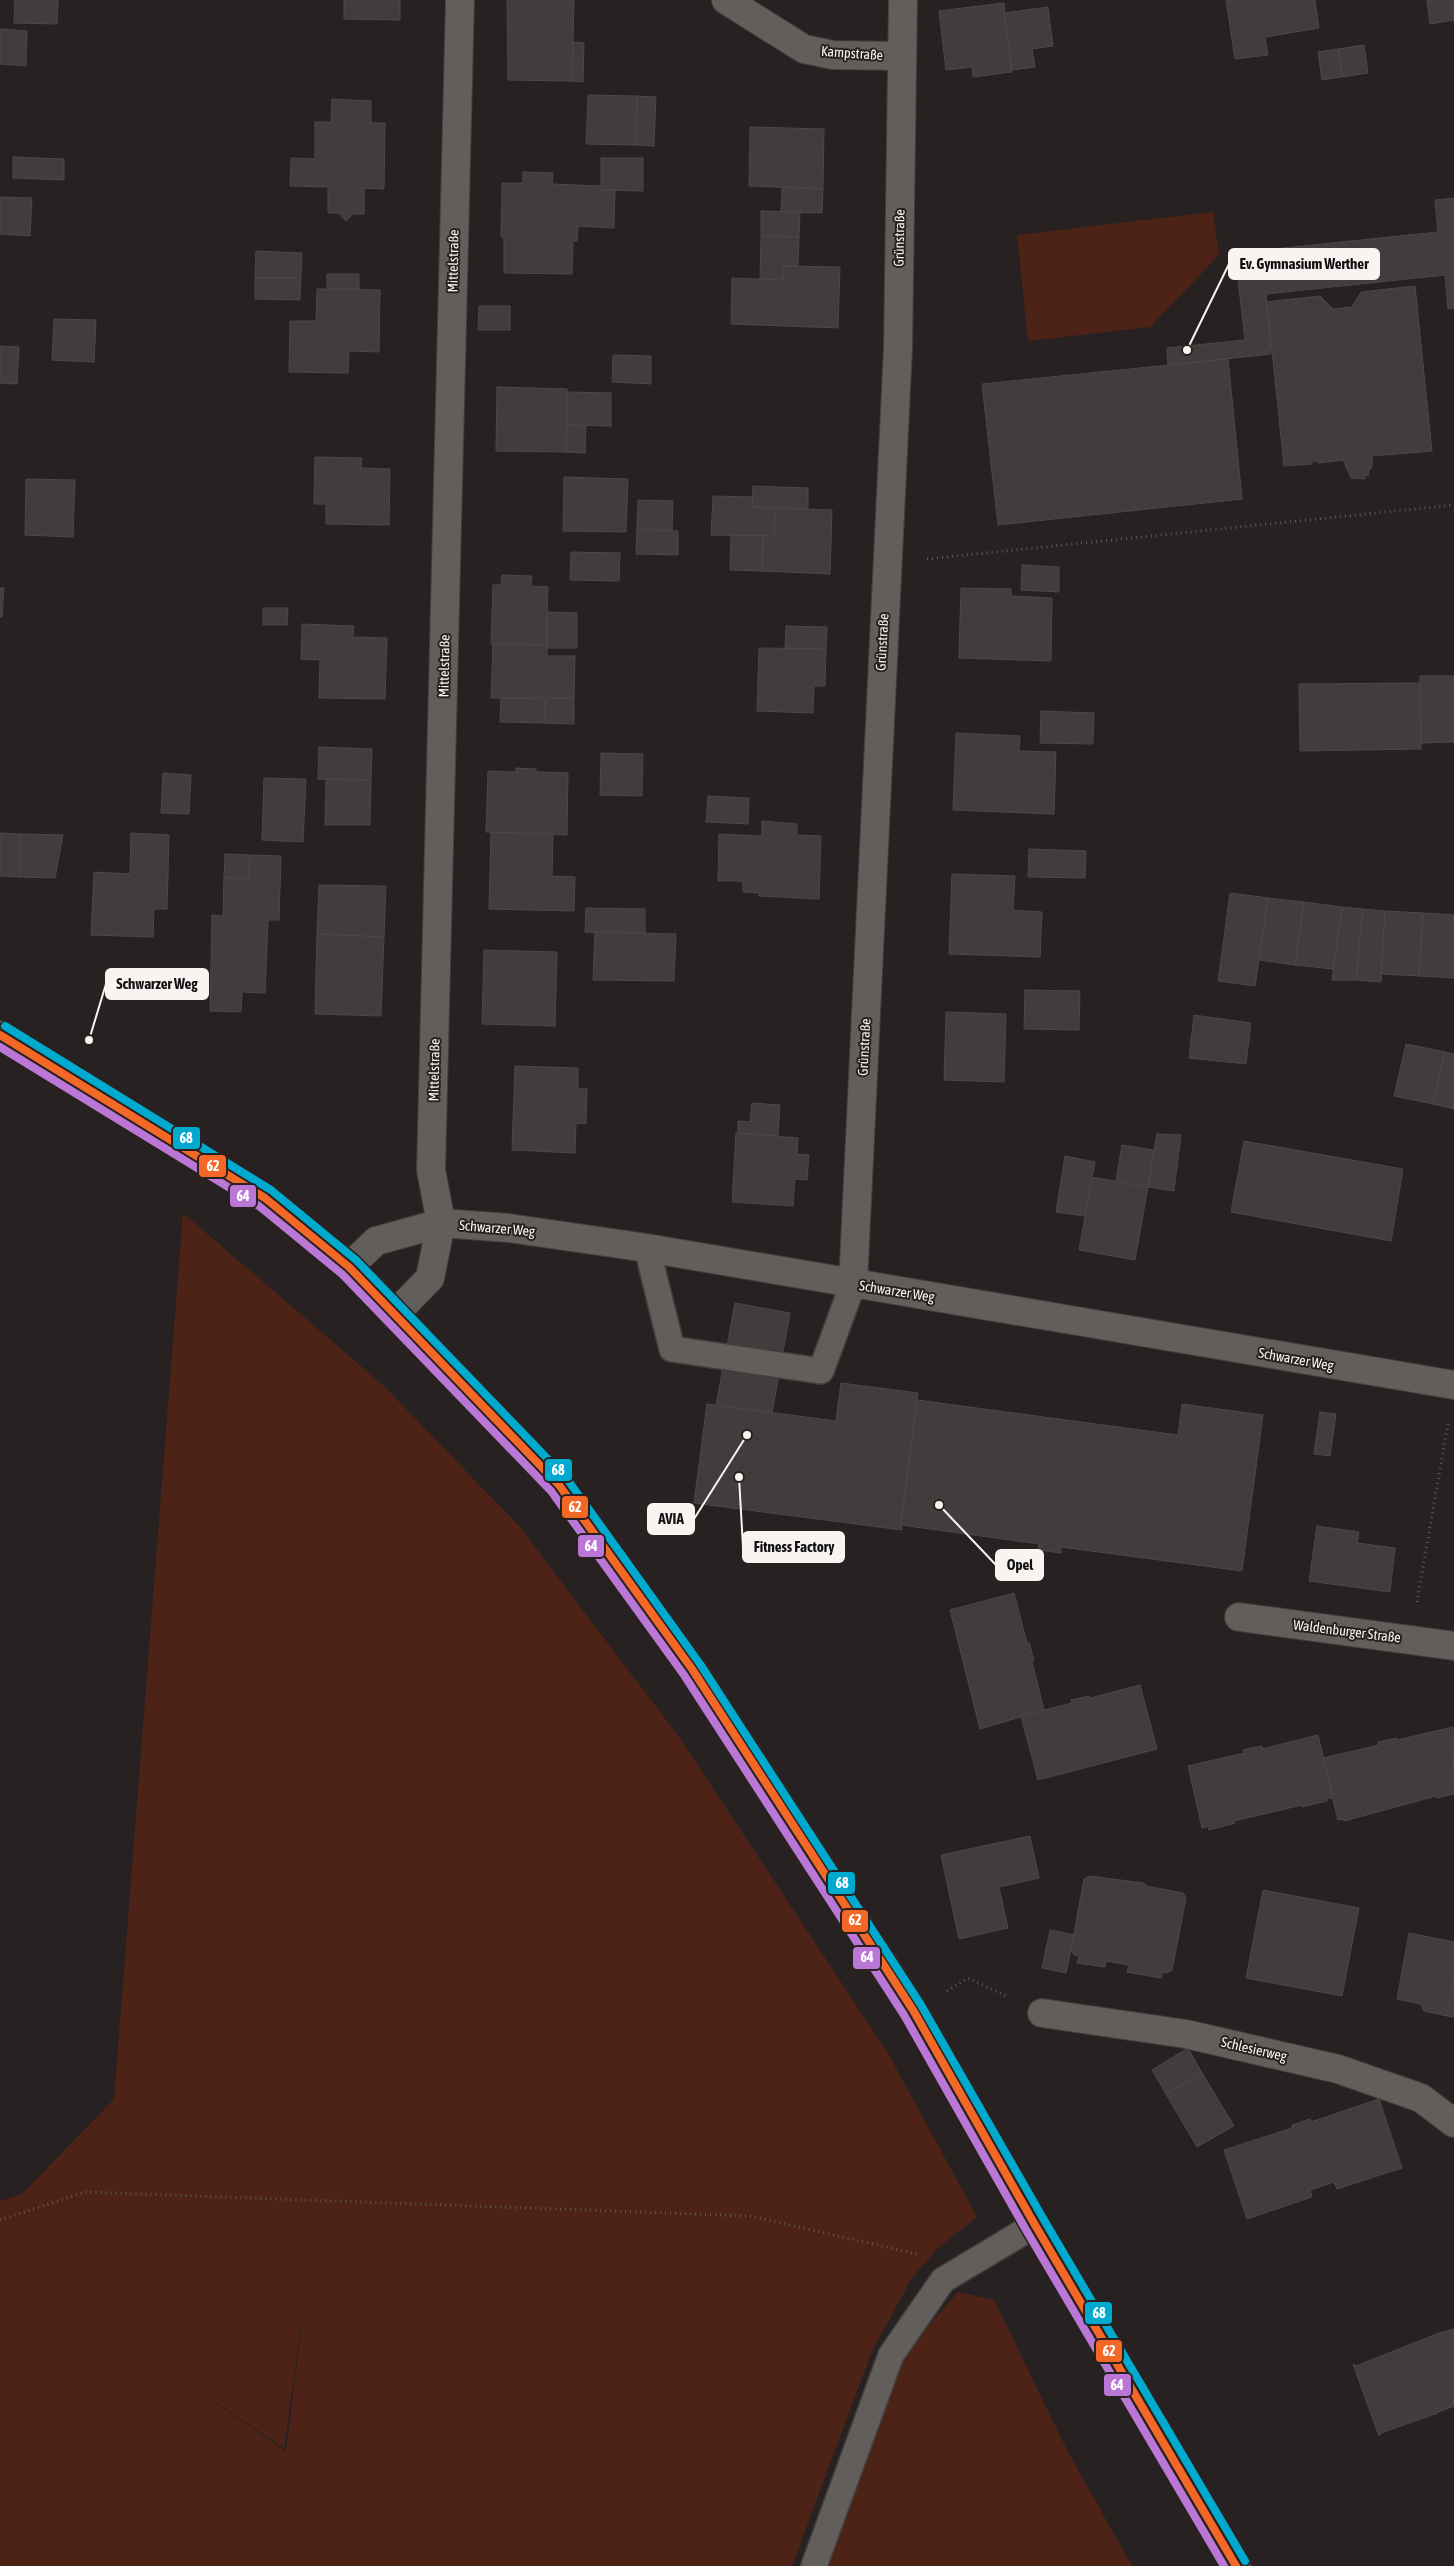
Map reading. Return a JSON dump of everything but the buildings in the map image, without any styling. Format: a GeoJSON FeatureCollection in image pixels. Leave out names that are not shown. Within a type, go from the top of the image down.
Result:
{"type":"FeatureCollection","features":[{"type":"Feature","properties":{"kind":"main road"},"geometry":{"type":"LineString","coordinates":[[0,1035],[265,1198],[349,1267],[559,1485],[692,1669],[913,2010],[1035,2225],[1236,2566]]}},
{"type":"Feature","properties":{"kind":"street","name":"Mittelstraße"},"geometry":{"type":"LineString","coordinates":[[394,1315],[430,1278],[441,1223],[431,1160],[460,0]]}},
{"type":"Feature","properties":{"kind":"street","name":"Kampstraße"},"geometry":{"type":"LineString","coordinates":[[726,0],[804,48],[833,55],[902,56]]}},
{"type":"Feature","properties":{"kind":"street","name":"Grünstraße"},"geometry":{"type":"LineString","coordinates":[[853,1284],[886,563],[898,348],[903,0]]}},
{"type":"Feature","properties":{"kind":"street","name":"Schwarzer Weg"},"geometry":{"type":"LineString","coordinates":[[349,1267],[376,1241],[441,1223],[510,1228],[647,1248],[1454,1385]]}},
{"type":"Feature","properties":{"kind":"street","name":"Waldenburger Straße"},"geometry":{"type":"LineString","coordinates":[[1239,1617],[1454,1646]]}},
{"type":"Feature","properties":{"kind":"street","name":"Schlesierweg"},"geometry":{"type":"LineString","coordinates":[[1042,2013],[1186,2034],[1338,2069],[1421,2098],[1454,2123]]}},
{"type":"Feature","properties":{"kind":"lane"},"geometry":{"type":"LineString","coordinates":[[647,1248],[672,1349],[821,1371],[853,1284]]}},
{"type":"Feature","properties":{"kind":"lane"},"geometry":{"type":"LineString","coordinates":[[814,2566],[891,2355],[943,2280],[1035,2225]]}},
{"type":"Feature","properties":{"kind":"path"},"geometry":{"type":"LineString","coordinates":[[886,563],[1454,505]]}},
{"type":"Feature","properties":{"kind":"path"},"geometry":{"type":"LineString","coordinates":[[1411,1640],[1454,1385]]}},
{"type":"Feature","properties":{"kind":"path"},"geometry":{"type":"LineString","coordinates":[[913,2010],[968,1978],[1042,2013]]}},
{"type":"Feature","properties":{"kind":"path"},"geometry":{"type":"LineString","coordinates":[[0,2220],[86,2192],[750,2216],[966,2266]]}},
{"type":"Feature","properties":{"kind":"shaded area"},"geometry":{"type":"Polygon","coordinates":[[[1213,212],[1219,255],[1150,327],[1028,341],[1017,235],[1213,212]]]}},
{"type":"Feature","properties":{"kind":"shaded area"},"geometry":{"type":"Polygon","coordinates":[[[183,1213],[384,1386],[519,1526],[682,1741],[889,2055],[977,2217],[938,2248],[912,2278],[872,2351],[792,2566],[0,2566],[0,2201],[22,2194],[114,2099],[183,1213]],[[306,2291],[284,2448],[130,2345],[286,2451],[306,2291]]]}},
{"type":"Feature","properties":{"kind":"shaded area"},"geometry":{"type":"Polygon","coordinates":[[[958,2292],[994,2300],[1069,2454],[1132,2566],[824,2566],[903,2355],[958,2292]]]}},
{"type":"Feature","properties":{"kind":"transit line","name":"68"},"geometry":{"type":"LineString","coordinates":[[5,1026],[271,1190],[356,1260],[567,1479],[700,1664],[921,2005],[1044,2220],[1245,2561]]}},
{"type":"Feature","properties":{"kind":"transit line","name":"62"},"geometry":{"type":"LineString","coordinates":[[0,1035],[265,1198],[349,1267],[559,1485],[692,1669],[913,2010],[1035,2225],[1236,2566]]}},
{"type":"Feature","properties":{"kind":"transit line","name":"64"},"geometry":{"type":"LineString","coordinates":[[0,1047],[259,1206],[342,1274],[551,1491],[684,1675],[904,2015],[1026,2230],[1224,2566]]}},
{"type":"Feature","properties":{"kind":"place","name":"Ev. Gymnasium Werther"},"geometry":{"type":"Point","coordinates":[1187,350]}},
{"type":"Feature","properties":{"kind":"place","name":"Schwarzer Weg"},"geometry":{"type":"Point","coordinates":[89,1040]}},
{"type":"Feature","properties":{"kind":"place","name":"AVIA"},"geometry":{"type":"Point","coordinates":[747,1435]}},
{"type":"Feature","properties":{"kind":"place","name":"Fitness Factory"},"geometry":{"type":"Point","coordinates":[739,1477]}},
{"type":"Feature","properties":{"kind":"place","name":"Opel"},"geometry":{"type":"Point","coordinates":[939,1505]}}]}
